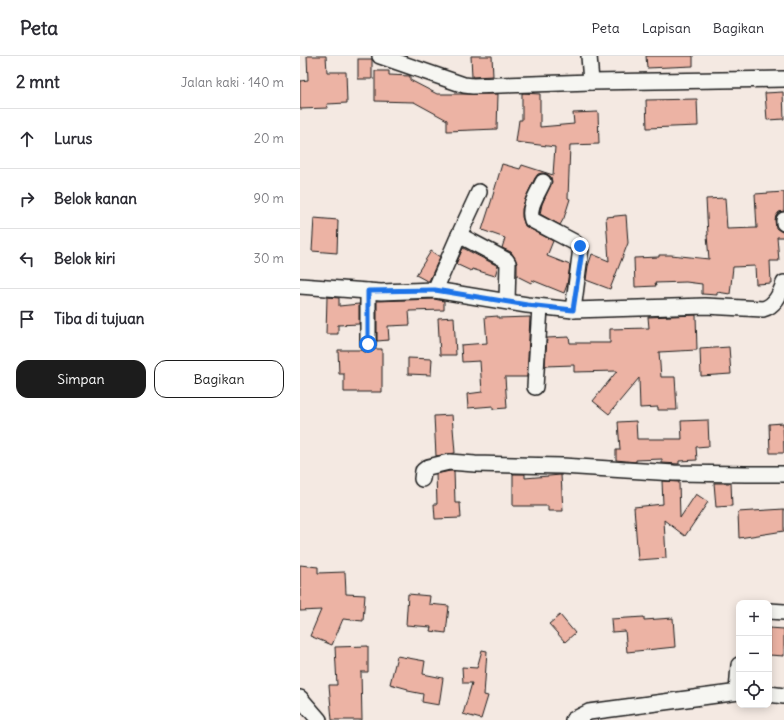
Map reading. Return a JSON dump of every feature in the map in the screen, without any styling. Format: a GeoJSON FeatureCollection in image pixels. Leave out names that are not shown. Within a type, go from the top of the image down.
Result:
{"type":"FeatureCollection","features":[{"type":"Feature","properties":{"kind":"street"},"geometry":{"type":"LineString","coordinates":[[380,56],[464,85],[473,86],[591,82],[784,79]]}},
{"type":"Feature","properties":{"kind":"street"},"geometry":{"type":"LineString","coordinates":[[589,56],[591,82]]}},
{"type":"Feature","properties":{"kind":"street"},"geometry":{"type":"LineString","coordinates":[[543,182],[531,207],[530,214],[532,220],[574,242],[581,248],[573,310]]}},
{"type":"Feature","properties":{"kind":"street"},"geometry":{"type":"LineString","coordinates":[[435,290],[458,235],[479,192]]}},
{"type":"Feature","properties":{"kind":"street"},"geometry":{"type":"LineString","coordinates":[[458,235],[506,260],[508,263],[507,301]]}},
{"type":"Feature","properties":{"kind":"street"},"geometry":{"type":"LineString","coordinates":[[300,286],[368,291],[435,290],[540,307],[573,310],[705,306],[763,309],[769,307],[774,302],[784,283]]}},
{"type":"Feature","properties":{"kind":"street"},"geometry":{"type":"LineString","coordinates":[[368,291],[368,344]]}},
{"type":"Feature","properties":{"kind":"street"},"geometry":{"type":"LineString","coordinates":[[535,387],[540,307]]}},
{"type":"Feature","properties":{"kind":"street"},"geometry":{"type":"LineString","coordinates":[[422,479],[423,471],[428,467],[449,462],[562,466],[674,473],[784,474]]}},
{"type":"Feature","properties":{"kind":"street"},"geometry":{"type":"LineString","coordinates":[[772,611],[784,612]]}},
{"type":"Feature","properties":{"kind":"street"},"geometry":{"type":"LineString","coordinates":[[573,720],[589,712],[736,692]]}},
{"type":"Feature","properties":{"kind":"street"},"geometry":{"type":"LineString","coordinates":[[772,694],[784,696]]}},
{"type":"Feature","properties":{"kind":"street"},"geometry":{"type":"LineString","coordinates":[[300,698],[319,720]]}},
{"type":"Feature","properties":{"kind":"building"},"geometry":{"type":"Polygon","coordinates":[[[307,56],[326,56],[327,72],[346,72],[347,103],[327,104],[328,108],[300,109],[300,81],[308,80],[307,56]]]}},
{"type":"Feature","properties":{"kind":"building"},"geometry":{"type":"Polygon","coordinates":[[[471,56],[492,56],[493,76],[472,77],[471,56]]]}},
{"type":"Feature","properties":{"kind":"building"},"geometry":{"type":"Polygon","coordinates":[[[646,56],[693,56],[693,66],[647,68],[646,56]]]}},
{"type":"Feature","properties":{"kind":"building"},"geometry":{"type":"Polygon","coordinates":[[[358,59],[372,59],[372,79],[358,79],[358,59]]]}},
{"type":"Feature","properties":{"kind":"building"},"geometry":{"type":"Polygon","coordinates":[[[375,71],[389,71],[389,75],[410,76],[410,80],[437,94],[498,94],[497,129],[447,131],[447,120],[414,102],[375,101],[375,71]]]}},
{"type":"Feature","properties":{"kind":"building"},"geometry":{"type":"Polygon","coordinates":[[[783,92],[784,119],[767,120],[765,93],[783,92]]]}},
{"type":"Feature","properties":{"kind":"building"},"geometry":{"type":"Polygon","coordinates":[[[522,93],[540,94],[540,127],[574,124],[573,113],[598,112],[599,144],[570,145],[568,198],[570,199],[564,218],[560,225],[540,214],[542,204],[552,182],[551,177],[547,174],[538,174],[535,178],[522,209],[522,217],[525,226],[553,241],[547,256],[570,265],[567,285],[564,293],[532,280],[531,283],[517,276],[517,263],[515,258],[511,252],[502,248],[505,238],[482,230],[502,164],[520,169],[522,165],[553,175],[555,147],[516,142],[519,120],[522,120],[522,93]]]}},
{"type":"Feature","properties":{"kind":"building"},"geometry":{"type":"Polygon","coordinates":[[[697,99],[698,126],[647,128],[646,100],[697,99]]]}},
{"type":"Feature","properties":{"kind":"building"},"geometry":{"type":"Polygon","coordinates":[[[784,192],[784,211],[779,212],[775,220],[776,228],[784,232],[784,237],[777,237],[779,261],[770,261],[771,283],[756,284],[755,266],[733,267],[730,294],[717,292],[717,295],[702,294],[702,284],[686,282],[655,283],[656,286],[635,287],[634,258],[671,255],[709,259],[706,199],[725,198],[727,229],[757,228],[755,194],[784,192]]]}},
{"type":"Feature","properties":{"kind":"building"},"geometry":{"type":"Polygon","coordinates":[[[626,215],[628,243],[610,289],[586,280],[592,254],[609,261],[606,217],[626,215]]]}},
{"type":"Feature","properties":{"kind":"building"},"geometry":{"type":"Polygon","coordinates":[[[314,218],[338,220],[337,253],[312,251],[314,218]]]}},
{"type":"Feature","properties":{"kind":"building"},"geometry":{"type":"Polygon","coordinates":[[[463,248],[498,266],[495,276],[472,269],[471,271],[456,264],[463,248]]]}},
{"type":"Feature","properties":{"kind":"building"},"geometry":{"type":"Polygon","coordinates":[[[431,251],[440,257],[429,281],[427,281],[416,275],[431,251]]]}},
{"type":"Feature","properties":{"kind":"building"},"geometry":{"type":"Polygon","coordinates":[[[327,297],[339,298],[339,306],[359,304],[359,324],[338,325],[338,334],[326,334],[327,297]]]}},
{"type":"Feature","properties":{"kind":"building"},"geometry":{"type":"Polygon","coordinates":[[[434,299],[444,301],[444,310],[409,311],[410,325],[388,326],[389,340],[377,341],[377,301],[434,299]]]}},
{"type":"Feature","properties":{"kind":"building"},"geometry":{"type":"Polygon","coordinates":[[[696,315],[697,350],[659,352],[661,377],[675,377],[677,410],[658,410],[658,407],[640,408],[639,378],[609,414],[593,401],[617,371],[574,372],[574,365],[545,366],[547,338],[569,337],[570,343],[610,343],[610,329],[649,328],[648,317],[696,315]]]}},
{"type":"Feature","properties":{"kind":"building"},"geometry":{"type":"Polygon","coordinates":[[[498,316],[498,318],[530,317],[527,377],[505,377],[507,408],[493,409],[493,406],[468,408],[467,394],[482,392],[480,361],[462,362],[461,345],[487,343],[485,317],[498,316]]]}},
{"type":"Feature","properties":{"kind":"building"},"geometry":{"type":"Polygon","coordinates":[[[454,317],[456,355],[440,355],[438,318],[454,317]]]}},
{"type":"Feature","properties":{"kind":"building"},"geometry":{"type":"Polygon","coordinates":[[[729,347],[731,374],[701,376],[700,349],[729,347]]]}},
{"type":"Feature","properties":{"kind":"building"},"geometry":{"type":"Polygon","coordinates":[[[375,349],[382,349],[382,392],[344,392],[344,374],[339,374],[338,350],[362,350],[368,353],[375,349]]]}},
{"type":"Feature","properties":{"kind":"building"},"geometry":{"type":"Polygon","coordinates":[[[408,358],[432,359],[431,375],[408,374],[408,358]]]}},
{"type":"Feature","properties":{"kind":"building"},"geometry":{"type":"Polygon","coordinates":[[[452,415],[455,453],[436,456],[434,416],[452,415]]]}},
{"type":"Feature","properties":{"kind":"building"},"geometry":{"type":"Polygon","coordinates":[[[708,420],[709,446],[696,447],[697,460],[679,461],[679,464],[662,463],[662,459],[636,460],[636,462],[616,460],[616,450],[620,450],[618,422],[636,421],[637,439],[682,439],[681,421],[708,420]]]}},
{"type":"Feature","properties":{"kind":"building"},"geometry":{"type":"Polygon","coordinates":[[[783,423],[784,453],[770,453],[769,424],[783,423]]]}},
{"type":"Feature","properties":{"kind":"building"},"geometry":{"type":"Polygon","coordinates":[[[454,471],[455,503],[460,503],[461,518],[435,519],[434,504],[437,504],[436,474],[454,471]]]}},
{"type":"Feature","properties":{"kind":"building"},"geometry":{"type":"Polygon","coordinates":[[[513,474],[525,474],[525,478],[561,475],[563,511],[548,511],[548,506],[513,506],[513,474]]]}},
{"type":"Feature","properties":{"kind":"building"},"geometry":{"type":"Polygon","coordinates":[[[662,481],[679,482],[680,518],[696,494],[708,502],[685,536],[664,520],[666,558],[638,560],[634,507],[663,504],[662,481]]]}},
{"type":"Feature","properties":{"kind":"building"},"geometry":{"type":"Polygon","coordinates":[[[714,483],[731,483],[732,506],[716,507],[714,483]]]}},
{"type":"Feature","properties":{"kind":"building"},"geometry":{"type":"Polygon","coordinates":[[[784,509],[784,531],[739,538],[738,512],[784,509]]]}},
{"type":"Feature","properties":{"kind":"building"},"geometry":{"type":"Polygon","coordinates":[[[300,565],[318,567],[318,573],[345,572],[346,594],[365,595],[363,621],[343,619],[332,645],[310,636],[321,610],[300,611],[300,565]]]}},
{"type":"Feature","properties":{"kind":"building"},"geometry":{"type":"Polygon","coordinates":[[[408,594],[430,596],[429,604],[449,606],[446,633],[430,631],[431,627],[406,625],[408,594]]]}},
{"type":"Feature","properties":{"kind":"building"},"geometry":{"type":"Polygon","coordinates":[[[560,615],[575,633],[565,642],[549,624],[560,615]]]}},
{"type":"Feature","properties":{"kind":"building"},"geometry":{"type":"Polygon","coordinates":[[[644,617],[644,620],[673,618],[675,647],[627,652],[625,631],[612,632],[611,619],[644,617]]]}},
{"type":"Feature","properties":{"kind":"building"},"geometry":{"type":"Polygon","coordinates":[[[772,628],[784,629],[784,656],[772,655],[772,628]]]}},
{"type":"Feature","properties":{"kind":"building"},"geometry":{"type":"Polygon","coordinates":[[[368,646],[368,672],[361,672],[362,720],[332,720],[329,685],[337,685],[335,647],[368,646]]]}},
{"type":"Feature","properties":{"kind":"building"},"geometry":{"type":"Polygon","coordinates":[[[482,650],[487,651],[484,695],[488,696],[481,719],[463,714],[472,683],[463,683],[462,667],[477,668],[482,650]]]}},
{"type":"Feature","properties":{"kind":"building"},"geometry":{"type":"Polygon","coordinates":[[[397,656],[425,661],[423,674],[443,678],[439,705],[422,702],[423,694],[408,691],[408,689],[390,684],[397,656]]]}},
{"type":"Feature","properties":{"kind":"route"},"geometry":{"type":"LineString","coordinates":[[368,344],[368,291],[435,290],[527,305],[573,310],[582,251],[580,246]]}}]}
